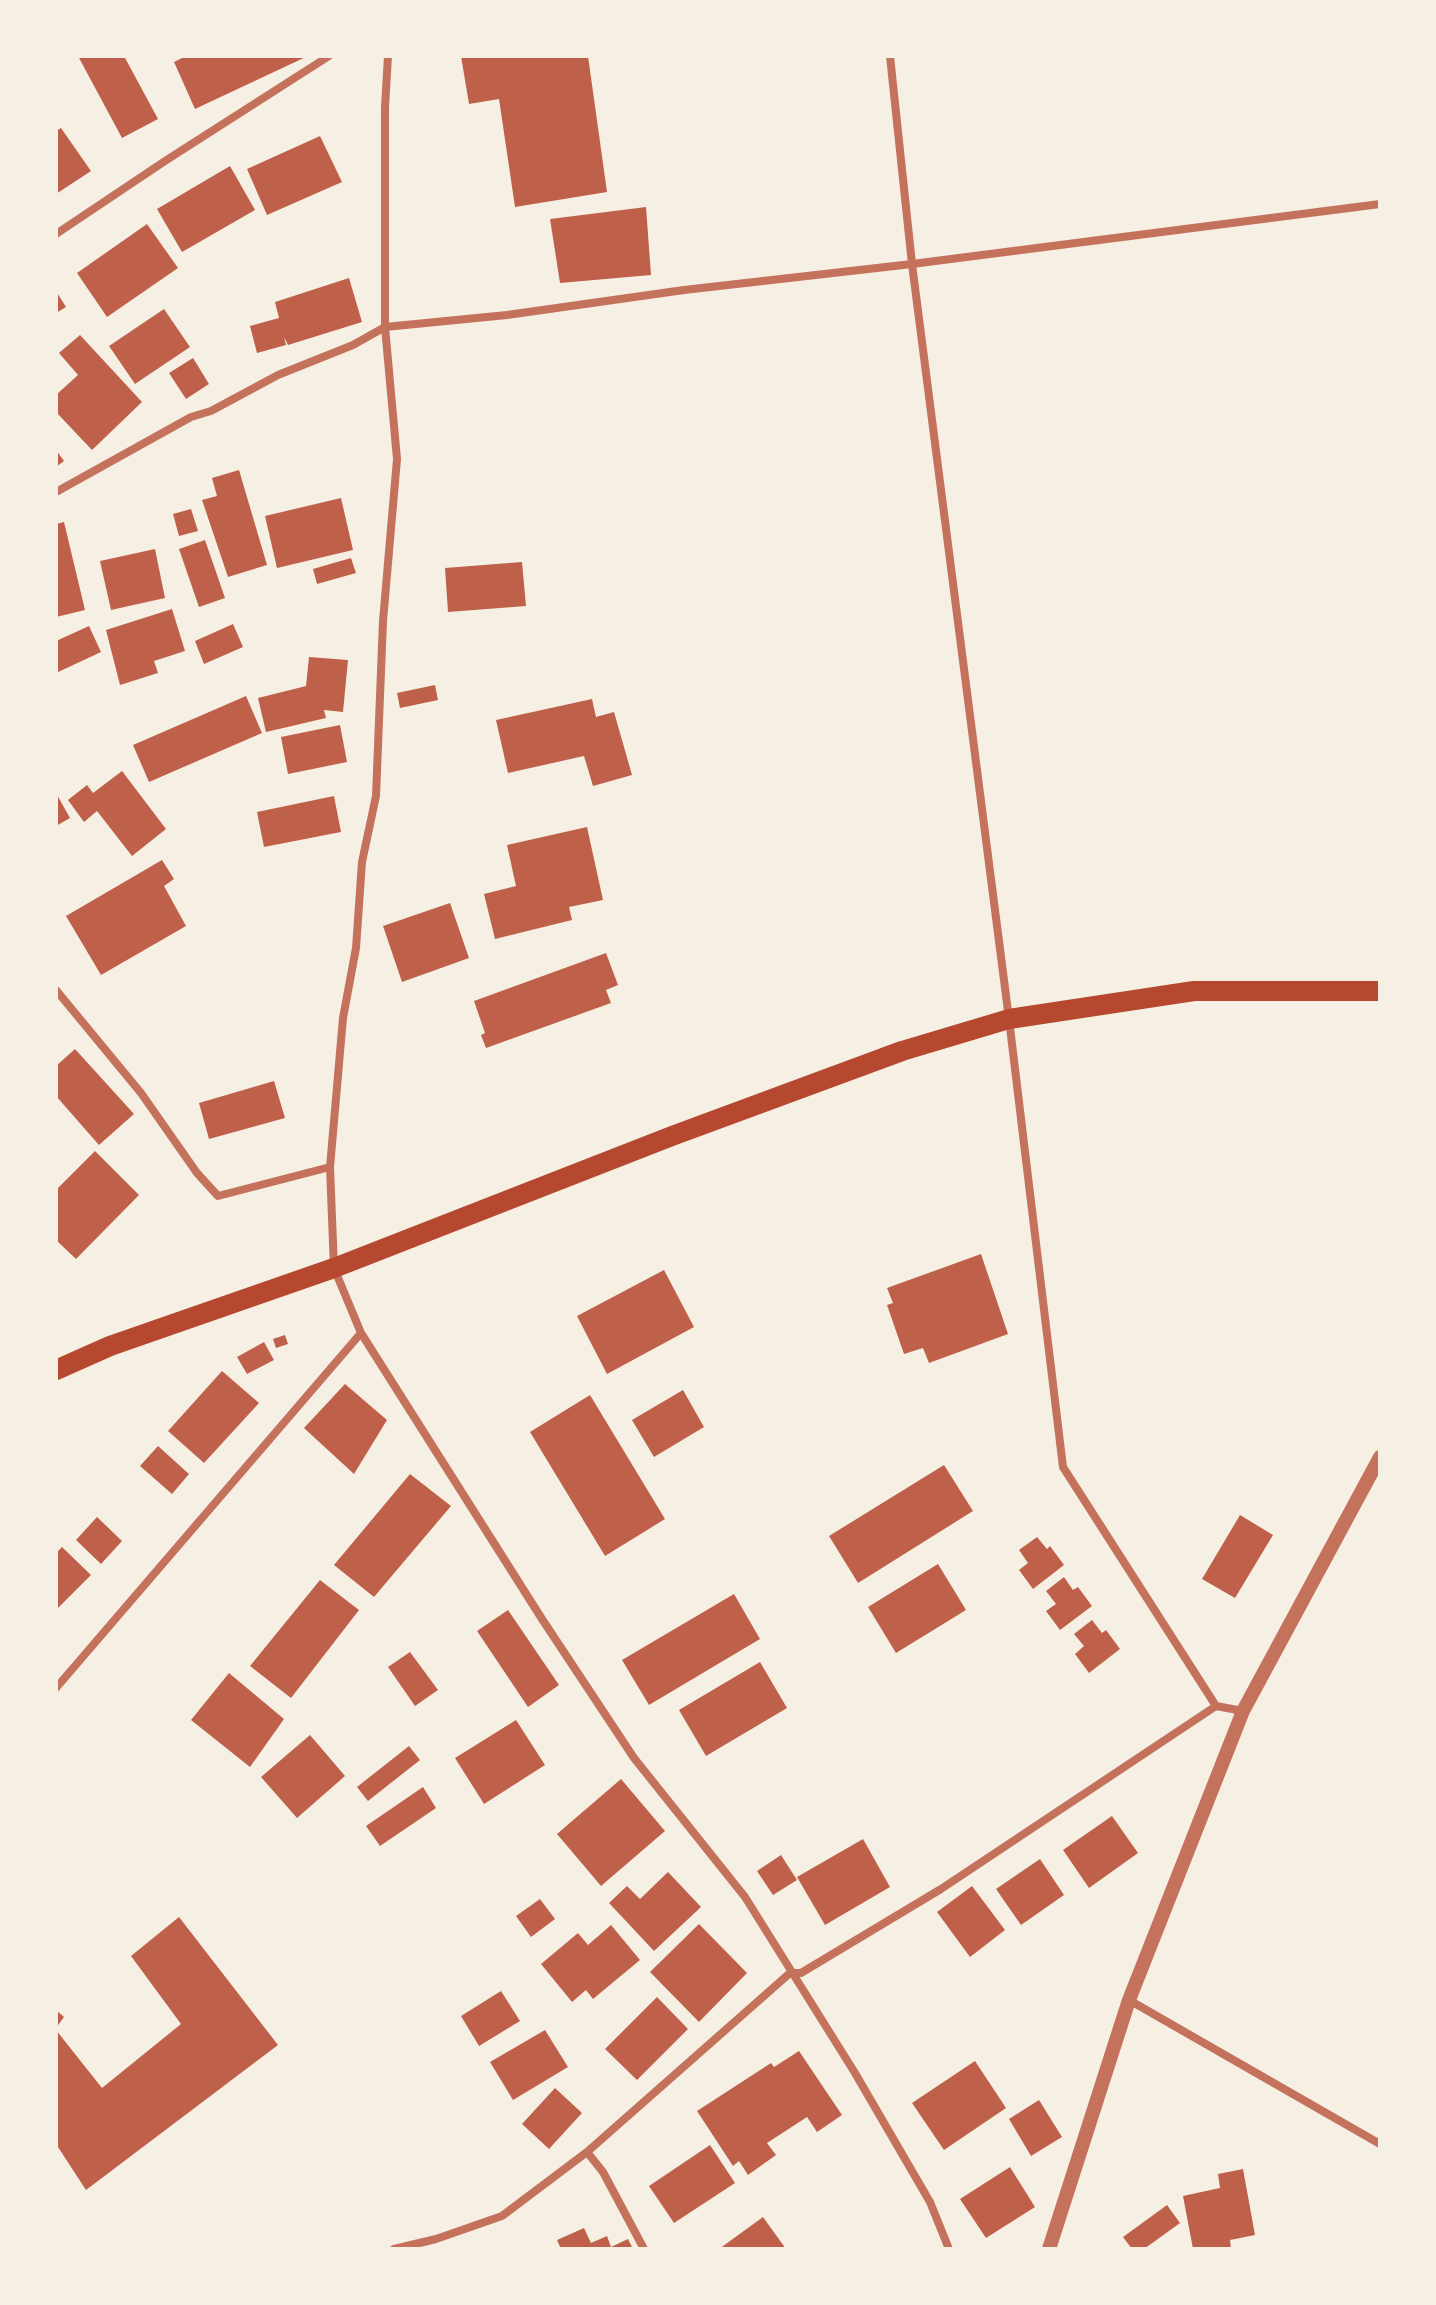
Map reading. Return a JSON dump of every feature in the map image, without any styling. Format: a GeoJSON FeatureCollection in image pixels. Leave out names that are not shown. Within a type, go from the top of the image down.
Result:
{"type":"FeatureCollection","features":[{"type":"Feature","properties":{"kind":"main road"},"geometry":{"type":"LineString","coordinates":[[56,1370],[110,1346],[334,1268],[672,1136],[902,1051],[1009,1019],[1194,991],[1380,991]]}},
{"type":"Feature","properties":{"kind":"street"},"geometry":{"type":"LineString","coordinates":[[56,234],[329,56]]}},
{"type":"Feature","properties":{"kind":"street"},"geometry":{"type":"LineString","coordinates":[[388,56],[385,107],[385,327],[397,459],[383,621],[376,796],[362,862],[356,948],[343,1018],[330,1167],[334,1268],[361,1333],[542,1619],[634,1758],[745,1897],[855,2073],[930,2202],[949,2249]]}},
{"type":"Feature","properties":{"kind":"street"},"geometry":{"type":"LineString","coordinates":[[890,56],[912,264],[1063,1467],[1216,1706]]}},
{"type":"Feature","properties":{"kind":"street"},"geometry":{"type":"LineString","coordinates":[[56,492],[191,417],[211,411],[278,375],[353,345],[385,327],[507,315],[684,290],[1380,204]]}},
{"type":"Feature","properties":{"kind":"street"},"geometry":{"type":"LineString","coordinates":[[56,990],[141,1093],[197,1173],[218,1196],[330,1167]]}},
{"type":"Feature","properties":{"kind":"street"},"geometry":{"type":"LineString","coordinates":[[56,1688],[361,1333]]}},
{"type":"Feature","properties":{"kind":"street"},"geometry":{"type":"LineString","coordinates":[[1049,2249],[1129,2000],[1243,1711],[1380,1457]]}},
{"type":"Feature","properties":{"kind":"street"},"geometry":{"type":"LineString","coordinates":[[394,2249],[436,2239],[502,2216],[587,2152],[790,1973],[801,1973],[941,1889],[1216,1706],[1243,1711]]}},
{"type":"Feature","properties":{"kind":"street"},"geometry":{"type":"LineString","coordinates":[[1129,2000],[1380,2144]]}},
{"type":"Feature","properties":{"kind":"street"},"geometry":{"type":"LineString","coordinates":[[587,2152],[603,2172],[644,2249]]}},
{"type":"Feature","properties":{"kind":"building"},"geometry":{"type":"Polygon","coordinates":[[[78,56],[124,56],[158,119],[122,138],[78,56]]]}},
{"type":"Feature","properties":{"kind":"building"},"geometry":{"type":"Polygon","coordinates":[[[186,56],[308,56],[195,109],[174,62],[186,56]]]}},
{"type":"Feature","properties":{"kind":"building"},"geometry":{"type":"Polygon","coordinates":[[[461,56],[588,56],[607,192],[515,207],[499,99],[469,104],[461,56]]]}},
{"type":"Feature","properties":{"kind":"building"},"geometry":{"type":"Polygon","coordinates":[[[61,128],[91,171],[56,194],[56,131],[61,128]]]}},
{"type":"Feature","properties":{"kind":"building"},"geometry":{"type":"Polygon","coordinates":[[[320,136],[342,182],[267,215],[247,169],[320,136]]]}},
{"type":"Feature","properties":{"kind":"building"},"geometry":{"type":"Polygon","coordinates":[[[230,166],[255,210],[182,252],[157,209],[230,166]]]}},
{"type":"Feature","properties":{"kind":"building"},"geometry":{"type":"Polygon","coordinates":[[[646,207],[651,275],[560,283],[550,219],[646,207]]]}},
{"type":"Feature","properties":{"kind":"building"},"geometry":{"type":"Polygon","coordinates":[[[147,224],[178,268],[107,317],[77,273],[147,224]]]}},
{"type":"Feature","properties":{"kind":"building"},"geometry":{"type":"Polygon","coordinates":[[[349,278],[362,322],[288,345],[284,337],[286,345],[257,353],[250,326],[279,318],[275,302],[349,278]]]}},
{"type":"Feature","properties":{"kind":"building"},"geometry":{"type":"Polygon","coordinates":[[[56,291],[66,307],[56,313],[56,291]]]}},
{"type":"Feature","properties":{"kind":"building"},"geometry":{"type":"Polygon","coordinates":[[[164,309],[190,347],[135,384],[109,346],[164,309]]]}},
{"type":"Feature","properties":{"kind":"building"},"geometry":{"type":"Polygon","coordinates":[[[80,335],[142,402],[92,450],[56,412],[56,395],[78,375],[59,353],[80,335]]]}},
{"type":"Feature","properties":{"kind":"building"},"geometry":{"type":"Polygon","coordinates":[[[193,358],[209,384],[186,399],[169,373],[193,358]]]}},
{"type":"Feature","properties":{"kind":"building"},"geometry":{"type":"Polygon","coordinates":[[[56,450],[64,461],[56,467],[56,450]]]}},
{"type":"Feature","properties":{"kind":"building"},"geometry":{"type":"Polygon","coordinates":[[[239,470],[267,565],[228,577],[202,500],[217,496],[212,478],[239,470]]]}},
{"type":"Feature","properties":{"kind":"building"},"geometry":{"type":"Polygon","coordinates":[[[341,498],[353,550],[277,568],[265,516],[341,498]]]}},
{"type":"Feature","properties":{"kind":"building"},"geometry":{"type":"Polygon","coordinates":[[[191,509],[198,531],[179,536],[173,514],[191,509]]]}},
{"type":"Feature","properties":{"kind":"building"},"geometry":{"type":"Polygon","coordinates":[[[64,522],[85,610],[56,617],[56,524],[64,522]]]}},
{"type":"Feature","properties":{"kind":"building"},"geometry":{"type":"Polygon","coordinates":[[[205,540],[225,598],[199,607],[179,549],[205,540]]]}},
{"type":"Feature","properties":{"kind":"building"},"geometry":{"type":"Polygon","coordinates":[[[155,549],[165,598],[111,610],[100,561],[155,549]]]}},
{"type":"Feature","properties":{"kind":"building"},"geometry":{"type":"Polygon","coordinates":[[[351,558],[356,573],[317,584],[313,569],[351,558]]]}},
{"type":"Feature","properties":{"kind":"building"},"geometry":{"type":"Polygon","coordinates":[[[522,562],[526,606],[448,612],[445,568],[522,562]]]}},
{"type":"Feature","properties":{"kind":"building"},"geometry":{"type":"Polygon","coordinates":[[[172,609],[185,651],[154,661],[158,673],[120,685],[106,630],[172,609]]]}},
{"type":"Feature","properties":{"kind":"building"},"geometry":{"type":"Polygon","coordinates":[[[233,624],[243,647],[204,664],[195,641],[233,624]]]}},
{"type":"Feature","properties":{"kind":"building"},"geometry":{"type":"Polygon","coordinates":[[[89,626],[101,652],[56,673],[56,641],[89,626]]]}},
{"type":"Feature","properties":{"kind":"building"},"geometry":{"type":"Polygon","coordinates":[[[309,657],[348,660],[343,712],[324,710],[326,718],[266,732],[258,698],[306,686],[309,657]]]}},
{"type":"Feature","properties":{"kind":"building"},"geometry":{"type":"Polygon","coordinates":[[[435,685],[438,700],[400,708],[397,693],[435,685]]]}},
{"type":"Feature","properties":{"kind":"building"},"geometry":{"type":"Polygon","coordinates":[[[246,696],[262,733],[149,782],[133,745],[246,696]]]}},
{"type":"Feature","properties":{"kind":"building"},"geometry":{"type":"Polygon","coordinates":[[[592,699],[596,717],[614,712],[632,775],[593,786],[584,756],[508,773],[496,720],[592,699]]]}},
{"type":"Feature","properties":{"kind":"building"},"geometry":{"type":"Polygon","coordinates":[[[340,725],[347,762],[288,774],[281,737],[340,725]]]}},
{"type":"Feature","properties":{"kind":"building"},"geometry":{"type":"Polygon","coordinates":[[[122,771],[166,829],[132,856],[97,811],[84,822],[68,800],[87,785],[93,793],[122,771]]]}},
{"type":"Feature","properties":{"kind":"building"},"geometry":{"type":"Polygon","coordinates":[[[56,793],[70,818],[56,826],[56,793]]]}},
{"type":"Feature","properties":{"kind":"building"},"geometry":{"type":"Polygon","coordinates":[[[334,796],[341,832],[264,847],[257,812],[334,796]]]}},
{"type":"Feature","properties":{"kind":"building"},"geometry":{"type":"Polygon","coordinates":[[[587,827],[603,900],[569,907],[572,920],[495,939],[484,894],[516,886],[507,845],[587,827]]]}},
{"type":"Feature","properties":{"kind":"building"},"geometry":{"type":"Polygon","coordinates":[[[162,860],[174,879],[164,886],[186,926],[101,975],[66,916],[162,860]]]}},
{"type":"Feature","properties":{"kind":"building"},"geometry":{"type":"Polygon","coordinates":[[[450,903],[469,958],[402,982],[383,926],[450,903]]]}},
{"type":"Feature","properties":{"kind":"building"},"geometry":{"type":"Polygon","coordinates":[[[606,953],[618,985],[606,990],[611,1003],[486,1048],[481,1035],[485,1033],[474,1001],[606,953]]]}},
{"type":"Feature","properties":{"kind":"building"},"geometry":{"type":"Polygon","coordinates":[[[75,1049],[134,1114],[99,1145],[56,1096],[56,1066],[75,1049]]]}},
{"type":"Feature","properties":{"kind":"building"},"geometry":{"type":"Polygon","coordinates":[[[274,1081],[285,1118],[209,1139],[199,1103],[274,1081]]]}},
{"type":"Feature","properties":{"kind":"building"},"geometry":{"type":"Polygon","coordinates":[[[95,1151],[139,1195],[76,1259],[56,1240],[56,1190],[95,1151]]]}},
{"type":"Feature","properties":{"kind":"building"},"geometry":{"type":"Polygon","coordinates":[[[981,1254],[1008,1334],[929,1363],[923,1348],[904,1354],[887,1305],[893,1303],[887,1288],[981,1254]]]}},
{"type":"Feature","properties":{"kind":"building"},"geometry":{"type":"Polygon","coordinates":[[[664,1270],[694,1327],[607,1374],[577,1316],[664,1270]]]}},
{"type":"Feature","properties":{"kind":"building"},"geometry":{"type":"Polygon","coordinates":[[[285,1335],[288,1344],[276,1348],[273,1339],[285,1335]]]}},
{"type":"Feature","properties":{"kind":"building"},"geometry":{"type":"Polygon","coordinates":[[[264,1342],[274,1360],[247,1374],[237,1357],[264,1342]]]}},
{"type":"Feature","properties":{"kind":"building"},"geometry":{"type":"Polygon","coordinates":[[[222,1371],[259,1403],[204,1463],[168,1431],[222,1371]]]}},
{"type":"Feature","properties":{"kind":"building"},"geometry":{"type":"Polygon","coordinates":[[[345,1384],[387,1420],[354,1474],[304,1428],[345,1384]]]}},
{"type":"Feature","properties":{"kind":"building"},"geometry":{"type":"Polygon","coordinates":[[[683,1390],[704,1427],[654,1457],[632,1420],[683,1390]]]}},
{"type":"Feature","properties":{"kind":"building"},"geometry":{"type":"Polygon","coordinates":[[[590,1395],[665,1519],[605,1556],[530,1432],[590,1395]]]}},
{"type":"Feature","properties":{"kind":"building"},"geometry":{"type":"Polygon","coordinates":[[[158,1446],[189,1474],[172,1494],[140,1466],[158,1446]]]}},
{"type":"Feature","properties":{"kind":"building"},"geometry":{"type":"Polygon","coordinates":[[[944,1465],[973,1511],[858,1583],[829,1536],[944,1465]]]}},
{"type":"Feature","properties":{"kind":"building"},"geometry":{"type":"Polygon","coordinates":[[[410,1474],[451,1506],[374,1597],[334,1565],[410,1474]]]}},
{"type":"Feature","properties":{"kind":"building"},"geometry":{"type":"Polygon","coordinates":[[[1240,1515],[1273,1535],[1235,1598],[1202,1579],[1240,1515]]]}},
{"type":"Feature","properties":{"kind":"building"},"geometry":{"type":"Polygon","coordinates":[[[97,1517],[122,1541],[101,1564],[76,1540],[97,1517]]]}},
{"type":"Feature","properties":{"kind":"building"},"geometry":{"type":"Polygon","coordinates":[[[1037,1537],[1047,1549],[1050,1546],[1064,1565],[1033,1589],[1019,1570],[1028,1563],[1019,1550],[1037,1537]]]}},
{"type":"Feature","properties":{"kind":"building"},"geometry":{"type":"Polygon","coordinates":[[[62,1547],[91,1575],[56,1610],[56,1553],[62,1547]]]}},
{"type":"Feature","properties":{"kind":"building"},"geometry":{"type":"Polygon","coordinates":[[[938,1564],[966,1610],[896,1653],[868,1607],[938,1564]]]}},
{"type":"Feature","properties":{"kind":"building"},"geometry":{"type":"Polygon","coordinates":[[[1064,1577],[1073,1590],[1078,1587],[1092,1606],[1060,1630],[1046,1611],[1056,1604],[1046,1591],[1064,1577]]]}},
{"type":"Feature","properties":{"kind":"building"},"geometry":{"type":"Polygon","coordinates":[[[320,1580],[359,1610],[291,1698],[250,1666],[320,1580]]]}},
{"type":"Feature","properties":{"kind":"building"},"geometry":{"type":"Polygon","coordinates":[[[734,1594],[760,1639],[649,1705],[622,1660],[734,1594]]]}},
{"type":"Feature","properties":{"kind":"building"},"geometry":{"type":"Polygon","coordinates":[[[508,1610],[559,1685],[528,1707],[477,1631],[508,1610]]]}},
{"type":"Feature","properties":{"kind":"building"},"geometry":{"type":"Polygon","coordinates":[[[1092,1620],[1102,1633],[1106,1630],[1120,1649],[1089,1673],[1075,1654],[1084,1646],[1074,1634],[1092,1620]]]}},
{"type":"Feature","properties":{"kind":"building"},"geometry":{"type":"Polygon","coordinates":[[[410,1652],[438,1690],[415,1706],[388,1667],[410,1652]]]}},
{"type":"Feature","properties":{"kind":"building"},"geometry":{"type":"Polygon","coordinates":[[[760,1662],[787,1708],[706,1756],[679,1710],[760,1662]]]}},
{"type":"Feature","properties":{"kind":"building"},"geometry":{"type":"Polygon","coordinates":[[[229,1673],[284,1719],[250,1767],[191,1720],[229,1673]]]}},
{"type":"Feature","properties":{"kind":"building"},"geometry":{"type":"Polygon","coordinates":[[[516,1720],[545,1765],[484,1804],[455,1758],[516,1720]]]}},
{"type":"Feature","properties":{"kind":"building"},"geometry":{"type":"Polygon","coordinates":[[[310,1735],[345,1776],[297,1818],[261,1777],[310,1735]]]}},
{"type":"Feature","properties":{"kind":"building"},"geometry":{"type":"Polygon","coordinates":[[[409,1746],[420,1760],[368,1801],[357,1787],[409,1746]]]}},
{"type":"Feature","properties":{"kind":"building"},"geometry":{"type":"Polygon","coordinates":[[[621,1779],[665,1831],[601,1886],[557,1834],[621,1779]]]}},
{"type":"Feature","properties":{"kind":"building"},"geometry":{"type":"Polygon","coordinates":[[[423,1787],[436,1808],[380,1846],[366,1826],[423,1787]]]}},
{"type":"Feature","properties":{"kind":"building"},"geometry":{"type":"Polygon","coordinates":[[[1112,1816],[1138,1853],[1089,1888],[1063,1850],[1112,1816]]]}},
{"type":"Feature","properties":{"kind":"building"},"geometry":{"type":"Polygon","coordinates":[[[863,1839],[890,1887],[825,1925],[797,1877],[863,1839]]]}},
{"type":"Feature","properties":{"kind":"building"},"geometry":{"type":"Polygon","coordinates":[[[781,1855],[797,1880],[773,1895],[757,1871],[781,1855]]]}},
{"type":"Feature","properties":{"kind":"building"},"geometry":{"type":"Polygon","coordinates":[[[1040,1859],[1064,1895],[1021,1925],[996,1889],[1040,1859]]]}},
{"type":"Feature","properties":{"kind":"building"},"geometry":{"type":"Polygon","coordinates":[[[668,1872],[701,1907],[654,1951],[609,1903],[627,1886],[640,1899],[668,1872]]]}},
{"type":"Feature","properties":{"kind":"building"},"geometry":{"type":"Polygon","coordinates":[[[972,1886],[1005,1930],[970,1957],[937,1912],[972,1886]]]}},
{"type":"Feature","properties":{"kind":"building"},"geometry":{"type":"Polygon","coordinates":[[[540,1899],[555,1919],[531,1937],[516,1916],[540,1899]]]}},
{"type":"Feature","properties":{"kind":"building"},"geometry":{"type":"Polygon","coordinates":[[[179,1917],[278,2045],[86,2190],[56,2144],[56,2030],[102,2088],[181,2024],[131,1956],[179,1917]]]}},
{"type":"Feature","properties":{"kind":"building"},"geometry":{"type":"Polygon","coordinates":[[[699,1924],[747,1973],[699,2022],[650,1972],[699,1924]]]}},
{"type":"Feature","properties":{"kind":"building"},"geometry":{"type":"Polygon","coordinates":[[[611,1925],[640,1960],[593,1999],[586,1990],[572,2002],[541,1964],[578,1933],[588,1945],[611,1925]]]}},
{"type":"Feature","properties":{"kind":"building"},"geometry":{"type":"Polygon","coordinates":[[[501,1991],[520,2021],[479,2046],[461,2016],[501,1991]]]}},
{"type":"Feature","properties":{"kind":"building"},"geometry":{"type":"Polygon","coordinates":[[[657,1997],[688,2029],[637,2080],[605,2049],[657,1997]]]}},
{"type":"Feature","properties":{"kind":"building"},"geometry":{"type":"Polygon","coordinates":[[[56,2010],[64,2017],[56,2028],[56,2010]]]}},
{"type":"Feature","properties":{"kind":"building"},"geometry":{"type":"Polygon","coordinates":[[[545,2030],[568,2067],[513,2100],[490,2062],[545,2030]]]}},
{"type":"Feature","properties":{"kind":"building"},"geometry":{"type":"Polygon","coordinates":[[[799,2051],[842,2115],[817,2132],[807,2117],[767,2143],[776,2155],[748,2175],[739,2161],[733,2166],[697,2111],[771,2063],[774,2067],[799,2051]]]}},
{"type":"Feature","properties":{"kind":"building"},"geometry":{"type":"Polygon","coordinates":[[[975,2061],[1006,2108],[944,2150],[912,2103],[975,2061]]]}},
{"type":"Feature","properties":{"kind":"building"},"geometry":{"type":"Polygon","coordinates":[[[555,2088],[582,2113],[549,2149],[522,2124],[555,2088]]]}},
{"type":"Feature","properties":{"kind":"building"},"geometry":{"type":"Polygon","coordinates":[[[1039,2100],[1062,2137],[1031,2156],[1009,2119],[1039,2100]]]}},
{"type":"Feature","properties":{"kind":"building"},"geometry":{"type":"Polygon","coordinates":[[[710,2145],[735,2183],[674,2223],[649,2186],[710,2145]]]}},
{"type":"Feature","properties":{"kind":"building"},"geometry":{"type":"Polygon","coordinates":[[[1010,2167],[1035,2207],[986,2238],[960,2199],[1010,2167]]]}},
{"type":"Feature","properties":{"kind":"building"},"geometry":{"type":"Polygon","coordinates":[[[1243,2169],[1255,2235],[1230,2240],[1231,2249],[1193,2249],[1183,2196],[1220,2188],[1218,2174],[1243,2169]]]}},
{"type":"Feature","properties":{"kind":"building"},"geometry":{"type":"Polygon","coordinates":[[[1167,2205],[1180,2223],[1144,2249],[1132,2249],[1123,2237],[1167,2205]]]}},
{"type":"Feature","properties":{"kind":"building"},"geometry":{"type":"Polygon","coordinates":[[[763,2217],[786,2249],[719,2249],[763,2217]]]}},
{"type":"Feature","properties":{"kind":"building"},"geometry":{"type":"Polygon","coordinates":[[[584,2228],[591,2243],[607,2236],[611,2247],[628,2239],[633,2249],[561,2249],[557,2240],[584,2228]]]}}]}
